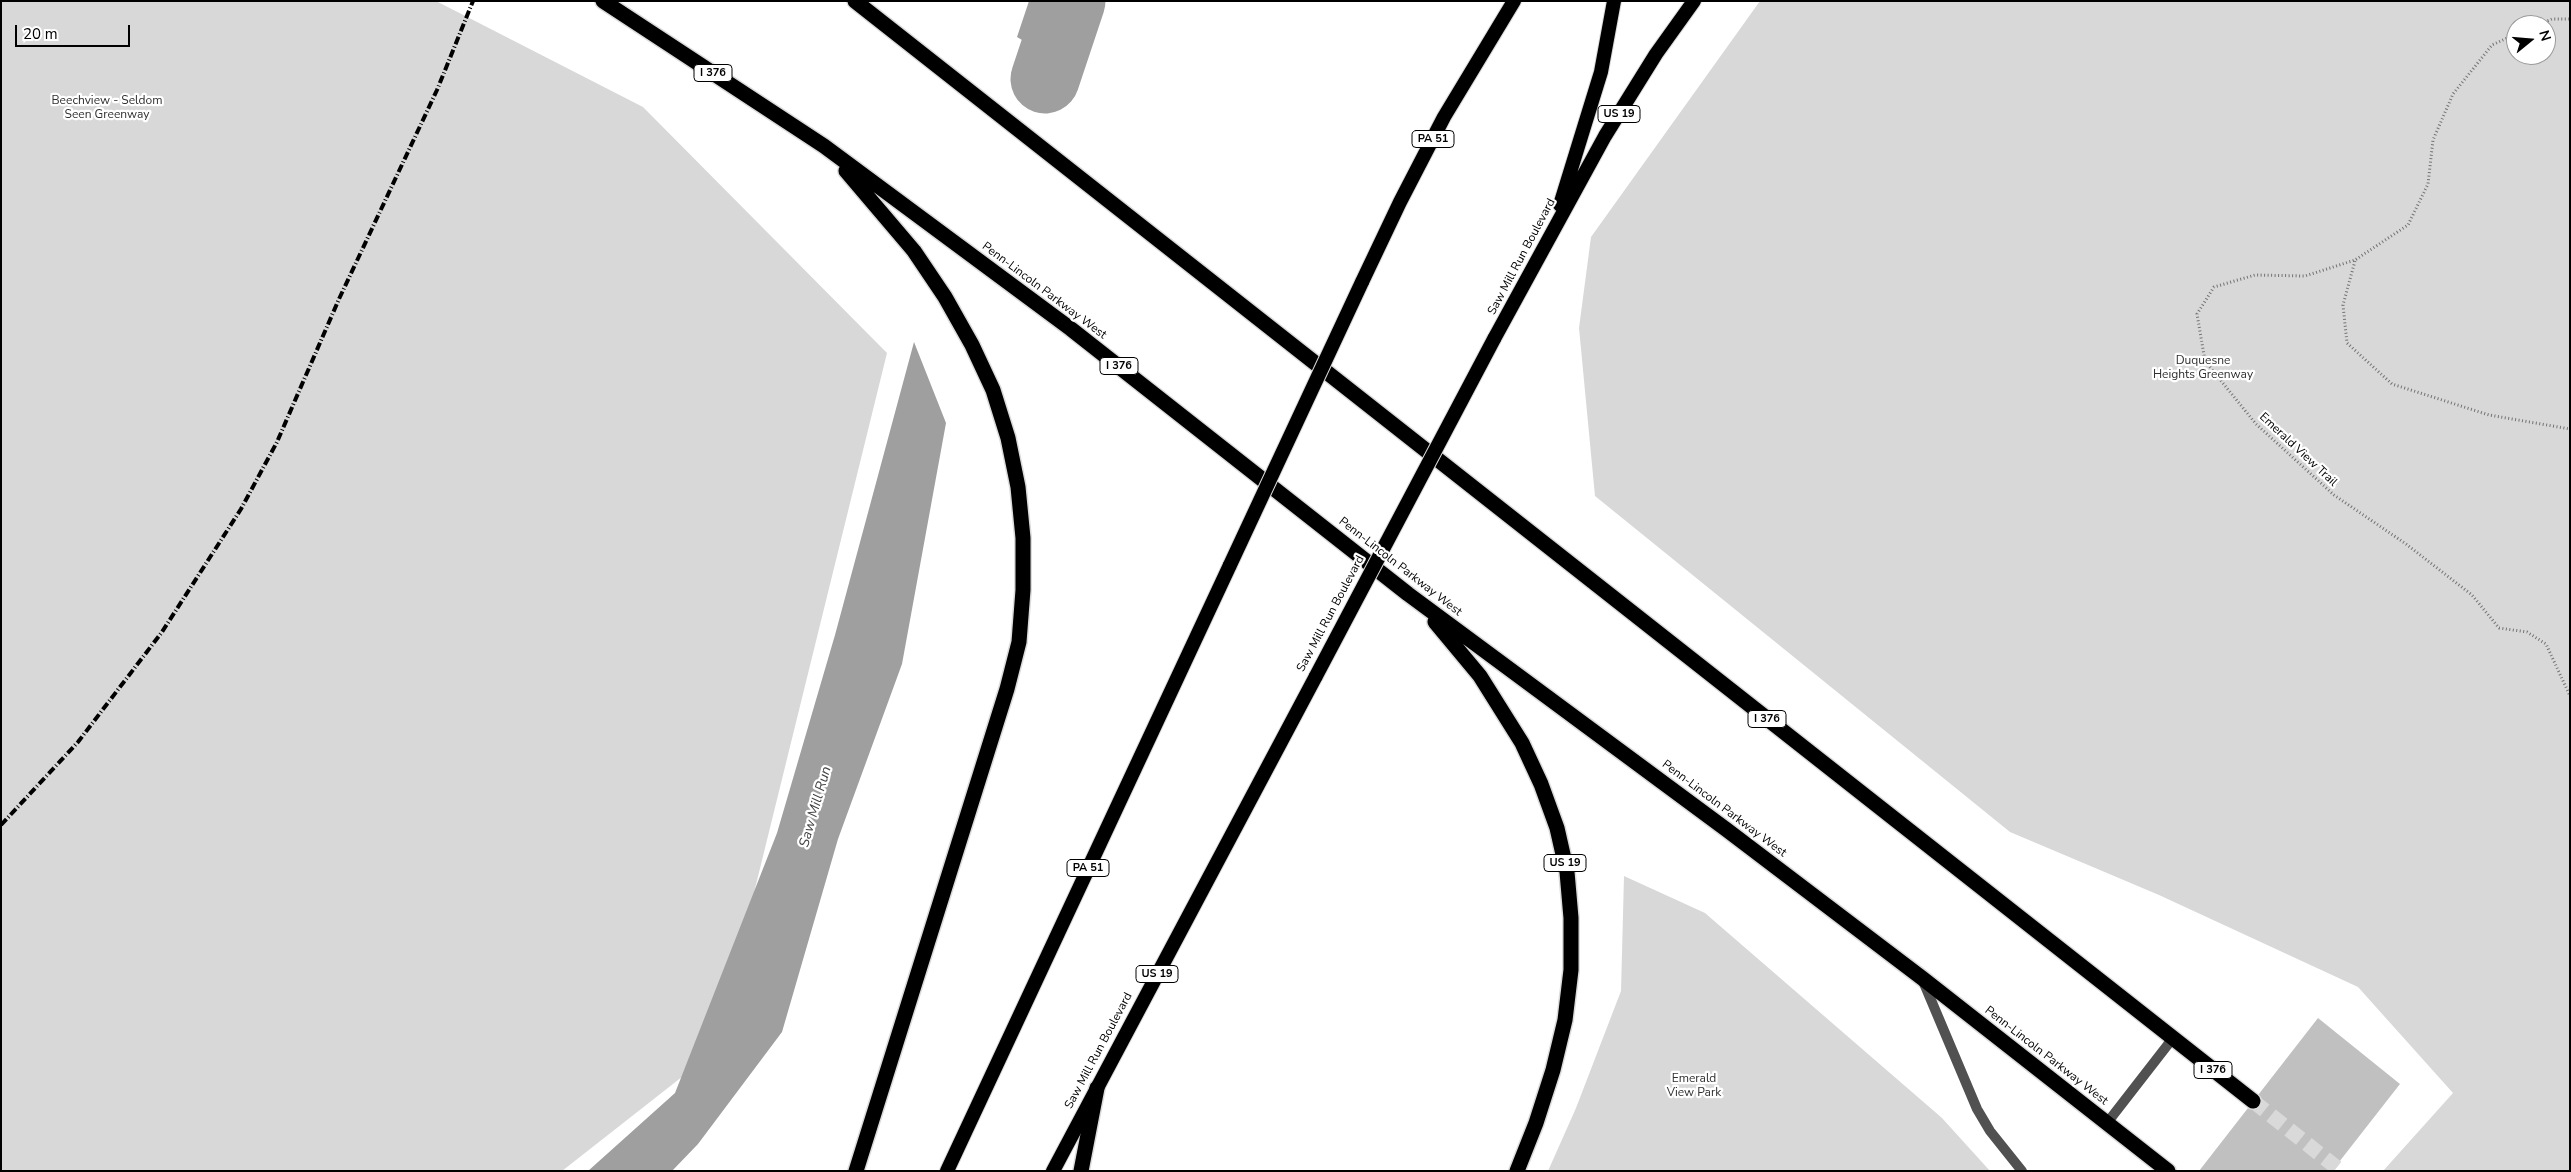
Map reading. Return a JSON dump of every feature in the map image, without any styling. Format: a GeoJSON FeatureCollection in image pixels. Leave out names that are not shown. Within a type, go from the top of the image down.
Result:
{"type":"FeatureCollection","features":[{"type":"Feature","properties":{"kind":"highway","name":"Penn-Lincoln Parkway West"},"geometry":{"type":"LineString","coordinates":[[602,1],[824,146],[1071,329],[1408,594],[1727,830],[1922,978],[2168,1171]]}},
{"type":"Feature","properties":{"kind":"highway","name":"I 376"},"geometry":{"type":"LineString","coordinates":[[855,1],[2253,1102]]}},
{"type":"Feature","properties":{"kind":"highway","name":"PA 51"},"geometry":{"type":"LineString","coordinates":[[947,1171],[1400,202],[1444,117],[1514,1]]}},
{"type":"Feature","properties":{"kind":"highway"},"geometry":{"type":"LineString","coordinates":[[1551,232],[1602,72],[1614,1]]}},
{"type":"Feature","properties":{"kind":"highway","name":"Saw Mill Run Boulevard"},"geometry":{"type":"LineString","coordinates":[[1053,1171],[1551,232],[1630,95],[1656,54],[1694,1]]}},
{"type":"Feature","properties":{"kind":"highway"},"geometry":{"type":"LineString","coordinates":[[824,146],[914,251],[945,297],[972,345],[992,390],[1008,438],[1018,487],[1023,538],[1024,590],[1019,642],[1007,689],[856,1171]]}},
{"type":"Feature","properties":{"kind":"highway","name":"US 19"},"geometry":{"type":"LineString","coordinates":[[1408,594],[1452,640],[1480,676],[1522,743],[1541,784],[1554,819],[1567,872],[1571,918],[1571,970],[1565,1020],[1553,1070],[1536,1123],[1516,1171]]}},
{"type":"Feature","properties":{"kind":"highway","name":"US 19"},"geometry":{"type":"LineString","coordinates":[[1081,1171],[1097,1088]]}},
{"type":"Feature","properties":{"kind":"lane"},"geometry":{"type":"LineString","coordinates":[[1922,978],[1977,1109],[1990,1131],[2022,1171]]}},
{"type":"Feature","properties":{"kind":"lane"},"geometry":{"type":"LineString","coordinates":[[2107,1123],[2173,1038]]}},
{"type":"Feature","properties":{"kind":"path"},"geometry":{"type":"LineString","coordinates":[[2556,19],[2570,19]]}},
{"type":"Feature","properties":{"kind":"path","name":"Emerald View Trail"},"geometry":{"type":"LineString","coordinates":[[2506,38],[2492,44],[2453,94],[2433,140],[2428,184],[2408,225],[2355,260],[2305,276],[2255,275],[2214,287],[2197,314],[2206,361],[2256,424],[2334,495],[2406,544],[2472,595],[2499,628],[2527,632],[2546,644],[2570,696]]}},
{"type":"Feature","properties":{"kind":"path"},"geometry":{"type":"LineString","coordinates":[[2355,260],[2343,305],[2347,342],[2392,384],[2489,415],[2570,429]]}},
{"type":"Feature","properties":{"kind":"green space","name":"Beechview - Seldom Seen Greenway"},"geometry":{"type":"Polygon","coordinates":[[[1,1],[436,1],[643,107],[887,353],[715,1051],[562,1171],[1,1171],[1,1]]]}},
{"type":"Feature","properties":{"kind":"green space","name":"Duquesne Heights Greenway"},"geometry":{"type":"Polygon","coordinates":[[[1760,1],[2570,1],[2570,1171],[2383,1171],[2453,1093],[2358,987],[2159,895],[2010,832],[1595,496],[1579,328],[1591,237],[1760,1]]]}},
{"type":"Feature","properties":{"kind":"green space","name":"Emerald View Park"},"geometry":{"type":"Polygon","coordinates":[[[1624,876],[1705,913],[1942,1118],[1990,1171],[1548,1171],[1576,1108],[1621,991],[1624,876]]]}},
{"type":"Feature","properties":{"kind":"water"},"geometry":{"type":"Polygon","coordinates":[[[1029,1],[1104,1],[1076,72],[1017,37],[1029,1]]]}},
{"type":"Feature","properties":{"kind":"water"},"geometry":{"type":"Polygon","coordinates":[[[914,342],[946,423],[902,664],[838,839],[782,1032],[698,1144],[672,1171],[588,1171],[675,1093],[777,833],[835,635],[914,342]]]}},
{"type":"Feature","properties":{"kind":"building"},"geometry":{"type":"Polygon","coordinates":[[[2318,1018],[2400,1084],[2332,1171],[2199,1171],[2318,1018]]]}},
{"type":"Feature","properties":{"kind":"waterway","name":"Saw Mill Run"},"geometry":{"type":"LineString","coordinates":[[1045,79],[1071,1]]}},
{"type":"Feature","properties":{"kind":"tunnel"},"geometry":{"type":"LineString","coordinates":[[2253,1101],[2341,1171]]}},
{"type":"Feature","properties":{"kind":"railway"},"geometry":{"type":"LineString","coordinates":[[1,825],[78,742],[162,632],[241,509],[277,442],[339,299],[437,90],[473,1]]}}]}
